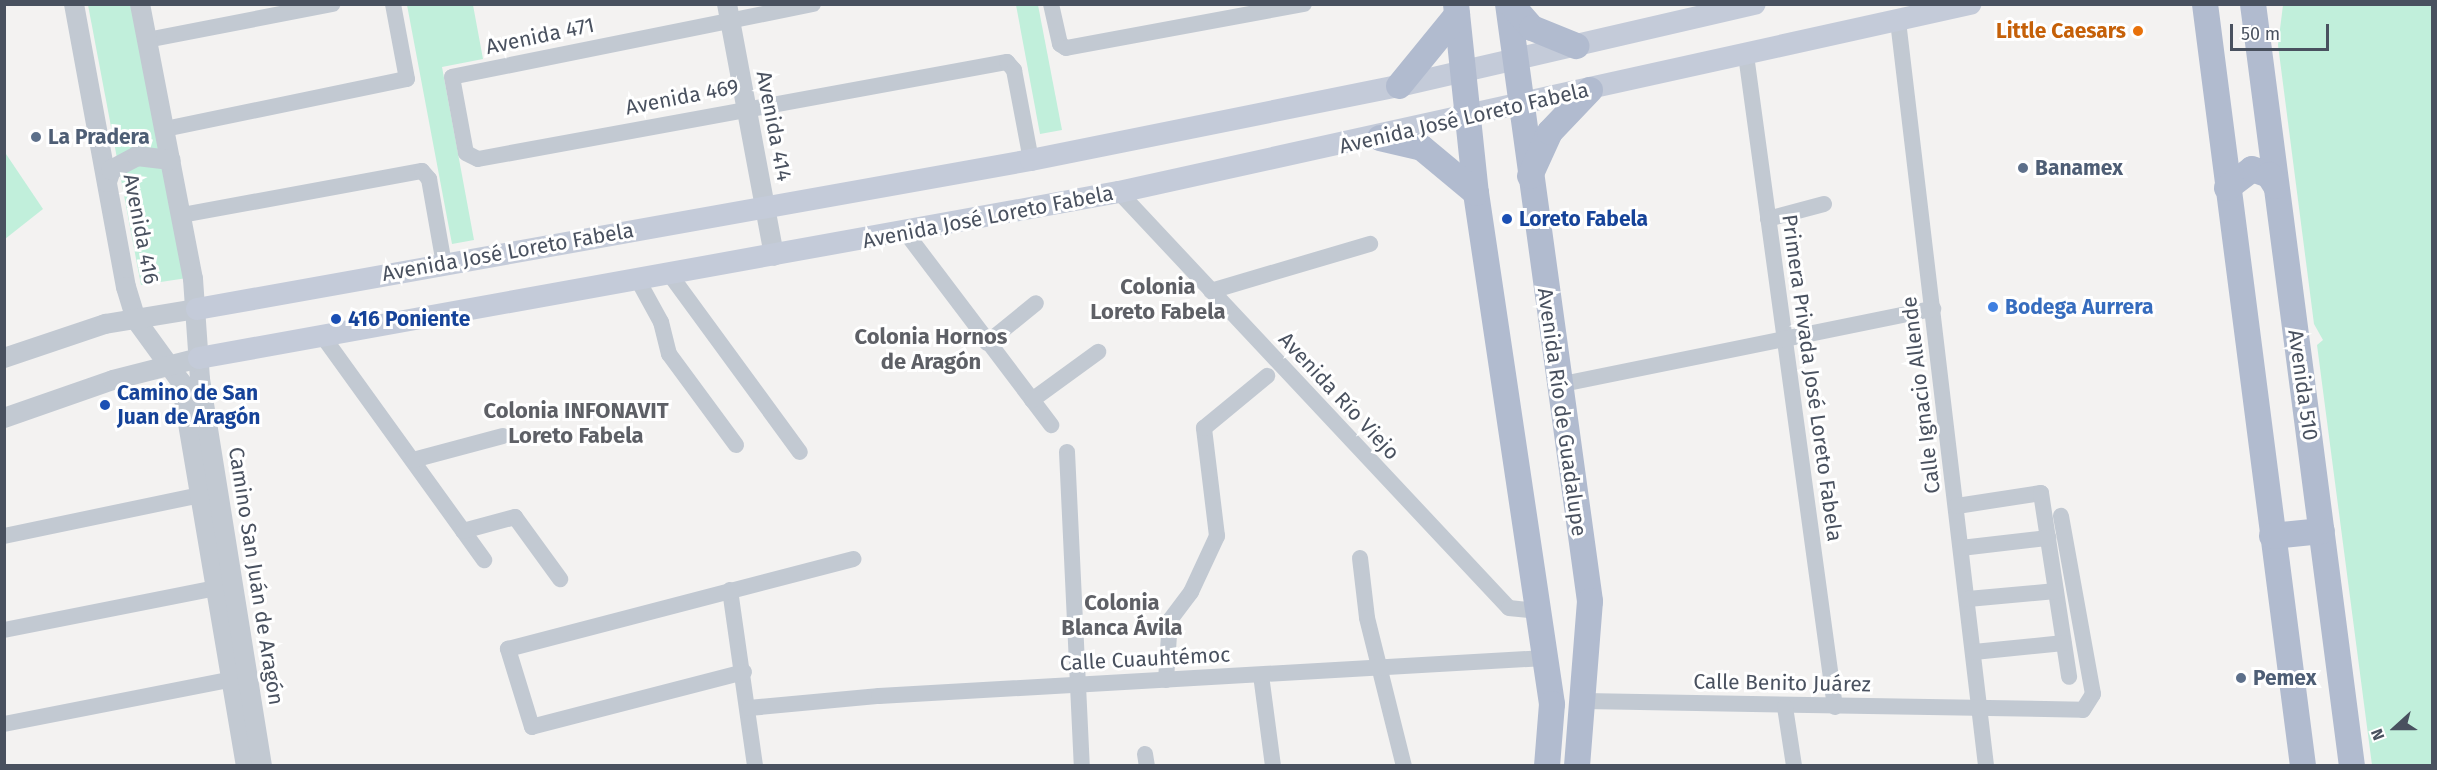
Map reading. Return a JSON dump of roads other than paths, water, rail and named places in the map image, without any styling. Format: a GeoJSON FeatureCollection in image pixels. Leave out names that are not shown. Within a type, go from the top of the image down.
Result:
{"type":"FeatureCollection","features":[{"type":"Feature","properties":{"kind":"main road"},"geometry":{"type":"LineString","coordinates":[[1509,4],[1532,28],[1576,45]]}},
{"type":"Feature","properties":{"kind":"main road","name":"Avenida Río de Guadalupe"},"geometry":{"type":"LineString","coordinates":[[1509,4],[1529,179],[1590,601],[1584,701],[1576,765]]}},
{"type":"Feature","properties":{"kind":"main road","name":"Avenida José Loreto Fabela"},"geometry":{"type":"LineString","coordinates":[[197,309],[1031,160],[1399,86],[1755,4]]}},
{"type":"Feature","properties":{"kind":"main road","name":"Avenida José Loreto Fabela"},"geometry":{"type":"LineString","coordinates":[[199,358],[639,282],[1119,192],[1468,119],[1970,4]]}},
{"type":"Feature","properties":{"kind":"main road"},"geometry":{"type":"LineString","coordinates":[[2188,4],[2206,16],[2303,765]]}},
{"type":"Feature","properties":{"kind":"main road"},"geometry":{"type":"LineString","coordinates":[[2255,17],[2265,4]]}},
{"type":"Feature","properties":{"kind":"main road"},"geometry":{"type":"LineString","coordinates":[[1457,10],[1476,193],[1552,704],[1547,765]]}},
{"type":"Feature","properties":{"kind":"main road"},"geometry":{"type":"LineString","coordinates":[[1399,86],[1457,10]]}},
{"type":"Feature","properties":{"kind":"main road","name":"Avenida 510"},"geometry":{"type":"LineString","coordinates":[[2255,17],[2352,765]]}},
{"type":"Feature","properties":{"kind":"main road"},"geometry":{"type":"LineString","coordinates":[[1529,179],[1550,132],[1590,90]]}},
{"type":"Feature","properties":{"kind":"main road"},"geometry":{"type":"LineString","coordinates":[[1380,138],[1422,148],[1476,193]]}},
{"type":"Feature","properties":{"kind":"main road"},"geometry":{"type":"LineString","coordinates":[[2227,188],[2252,169],[2269,175],[2276,186]]}},
{"type":"Feature","properties":{"kind":"main road"},"geometry":{"type":"LineString","coordinates":[[2272,536],[2322,531]]}},
{"type":"Feature","properties":{"kind":"street","name":"Avenida 416"},"geometry":{"type":"LineString","coordinates":[[74,4],[107,182],[136,320]]}},
{"type":"Feature","properties":{"kind":"street","name":"Avenida 416"},"geometry":{"type":"LineString","coordinates":[[140,4],[182,214],[197,309],[199,358]]}},
{"type":"Feature","properties":{"kind":"street"},"geometry":{"type":"LineString","coordinates":[[147,40],[333,4]]}},
{"type":"Feature","properties":{"kind":"street"},"geometry":{"type":"LineString","coordinates":[[165,129],[407,80],[393,4]]}},
{"type":"Feature","properties":{"kind":"street","name":"Avenida 471"},"geometry":{"type":"LineString","coordinates":[[470,158],[452,77],[728,12],[813,4]]}},
{"type":"Feature","properties":{"kind":"street"},"geometry":{"type":"LineString","coordinates":[[1051,4],[1062,47],[1304,4]]}},
{"type":"Feature","properties":{"kind":"street","name":"Avenida 414"},"geometry":{"type":"LineString","coordinates":[[728,12],[774,256]]}},
{"type":"Feature","properties":{"kind":"street","name":"Calle Ignacio Allende"},"geometry":{"type":"LineString","coordinates":[[1898,21],[1986,765]]}},
{"type":"Feature","properties":{"kind":"street","name":"Primera Privada José Loreto Fabela"},"geometry":{"type":"LineString","coordinates":[[1746,55],[1835,707]]}},
{"type":"Feature","properties":{"kind":"street","name":"Avenida 469"},"geometry":{"type":"LineString","coordinates":[[470,158],[747,107],[1010,63],[1031,160]]}},
{"type":"Feature","properties":{"kind":"street"},"geometry":{"type":"LineString","coordinates":[[107,182],[111,170],[137,156],[171,160]]}},
{"type":"Feature","properties":{"kind":"street"},"geometry":{"type":"LineString","coordinates":[[182,214],[425,172],[444,264]]}},
{"type":"Feature","properties":{"kind":"street","name":"Avenida Río Viejo"},"geometry":{"type":"LineString","coordinates":[[1119,192],[1509,608],[1537,611]]}},
{"type":"Feature","properties":{"kind":"street"},"geometry":{"type":"LineString","coordinates":[[1768,219],[1824,204]]}},
{"type":"Feature","properties":{"kind":"street"},"geometry":{"type":"LineString","coordinates":[[906,232],[987,344],[1051,425]]}},
{"type":"Feature","properties":{"kind":"street"},"geometry":{"type":"LineString","coordinates":[[1211,291],[1370,244]]}},
{"type":"Feature","properties":{"kind":"street"},"geometry":{"type":"LineString","coordinates":[[671,276],[801,452]]}},
{"type":"Feature","properties":{"kind":"street"},"geometry":{"type":"LineString","coordinates":[[639,282],[661,322],[669,354],[736,445]]}},
{"type":"Feature","properties":{"kind":"street"},"geometry":{"type":"LineString","coordinates":[[987,344],[1036,303]]}},
{"type":"Feature","properties":{"kind":"street","name":"Avenida José Loreto Fabela"},"geometry":{"type":"LineString","coordinates":[[4,358],[105,324],[197,309]]}},
{"type":"Feature","properties":{"kind":"street"},"geometry":{"type":"LineString","coordinates":[[1558,385],[1783,337],[1933,309]]}},
{"type":"Feature","properties":{"kind":"street","name":"Camino San Juán de Aragón"},"geometry":{"type":"LineString","coordinates":[[136,320],[181,382],[205,464],[247,721],[246,765]]}},
{"type":"Feature","properties":{"kind":"street"},"geometry":{"type":"LineString","coordinates":[[324,338],[484,560]]}},
{"type":"Feature","properties":{"kind":"street"},"geometry":{"type":"LineString","coordinates":[[1032,400],[1098,352]]}},
{"type":"Feature","properties":{"kind":"street","name":"Avenida José Loreto Fabela"},"geometry":{"type":"LineString","coordinates":[[4,418],[170,364],[199,358]]}},
{"type":"Feature","properties":{"kind":"street","name":"Camino San Juán de Aragón"},"geometry":{"type":"LineString","coordinates":[[199,358],[205,464],[200,495],[215,518]]}},
{"type":"Feature","properties":{"kind":"street"},"geometry":{"type":"LineString","coordinates":[[1166,680],[1170,620],[1191,592],[1216,536],[1204,428],[1267,376]]}},
{"type":"Feature","properties":{"kind":"street"},"geometry":{"type":"LineString","coordinates":[[413,460],[503,436]]}},
{"type":"Feature","properties":{"kind":"street"},"geometry":{"type":"LineString","coordinates":[[1067,452],[1082,765]]}},
{"type":"Feature","properties":{"kind":"street"},"geometry":{"type":"LineString","coordinates":[[1957,506],[2042,493],[2069,677]]}},
{"type":"Feature","properties":{"kind":"street"},"geometry":{"type":"LineString","coordinates":[[4,536],[200,495]]}},
{"type":"Feature","properties":{"kind":"street","name":"Calle Benito Juárez"},"geometry":{"type":"LineString","coordinates":[[1584,701],[1785,707],[2076,711],[2092,701],[2061,516]]}},
{"type":"Feature","properties":{"kind":"street"},"geometry":{"type":"LineString","coordinates":[[463,531],[515,517],[561,579]]}},
{"type":"Feature","properties":{"kind":"street"},"geometry":{"type":"LineString","coordinates":[[1961,548],[2048,538]]}},
{"type":"Feature","properties":{"kind":"street"},"geometry":{"type":"LineString","coordinates":[[744,672],[532,727],[509,646],[853,558]]}},
{"type":"Feature","properties":{"kind":"street"},"geometry":{"type":"LineString","coordinates":[[1360,558],[1377,666],[1404,765]]}},
{"type":"Feature","properties":{"kind":"street"},"geometry":{"type":"LineString","coordinates":[[4,630],[225,586]]}},
{"type":"Feature","properties":{"kind":"street","name":"Camino San Juán de Aragón"},"geometry":{"type":"LineString","coordinates":[[225,586],[232,679],[262,765]]}},
{"type":"Feature","properties":{"kind":"street"},"geometry":{"type":"LineString","coordinates":[[730,590],[744,672],[755,765]]}},
{"type":"Feature","properties":{"kind":"street"},"geometry":{"type":"LineString","coordinates":[[1968,599],[2056,591]]}},
{"type":"Feature","properties":{"kind":"street"},"geometry":{"type":"LineString","coordinates":[[1974,652],[2064,643]]}},
{"type":"Feature","properties":{"kind":"street","name":"Calle Cuauhtémoc"},"geometry":{"type":"LineString","coordinates":[[749,708],[1377,666],[1545,658]]}},
{"type":"Feature","properties":{"kind":"street"},"geometry":{"type":"LineString","coordinates":[[1261,675],[1273,765]]}},
{"type":"Feature","properties":{"kind":"street"},"geometry":{"type":"LineString","coordinates":[[4,724],[232,679]]}},
{"type":"Feature","properties":{"kind":"street"},"geometry":{"type":"LineString","coordinates":[[1785,707],[1794,765]]}},
{"type":"Feature","properties":{"kind":"place","name":"Little Caesars"},"geometry":{"type":"Point","coordinates":[2138,31]}},
{"type":"Feature","properties":{"kind":"place","name":"La Pradera"},"geometry":{"type":"Point","coordinates":[36,137]}},
{"type":"Feature","properties":{"kind":"place","name":"Banamex"},"geometry":{"type":"Point","coordinates":[2023,168]}},
{"type":"Feature","properties":{"kind":"place","name":"Loreto Fabela"},"geometry":{"type":"Point","coordinates":[1507,219]}},
{"type":"Feature","properties":{"kind":"place","name":"Bodega Aurrera"},"geometry":{"type":"Point","coordinates":[1993,307]}},
{"type":"Feature","properties":{"kind":"place","name":"416 Poniente"},"geometry":{"type":"Point","coordinates":[336,319]}},
{"type":"Feature","properties":{"kind":"place","name":"Camino de San Juan de Aragón"},"geometry":{"type":"Point","coordinates":[105,405]}},
{"type":"Feature","properties":{"kind":"place","name":"Pemex"},"geometry":{"type":"Point","coordinates":[2241,678]}},
{"type":"Feature","properties":{"kind":"district","name":"Colonia Loreto Fabela"},"geometry":{"type":"Point","coordinates":[1158,298]}},
{"type":"Feature","properties":{"kind":"district","name":"Colonia Hornos de Aragón"},"geometry":{"type":"Point","coordinates":[931,348]}},
{"type":"Feature","properties":{"kind":"district","name":"Colonia INFONAVIT Loreto Fabela"},"geometry":{"type":"Point","coordinates":[576,422]}},
{"type":"Feature","properties":{"kind":"district","name":"Colonia Blanca Ávila"},"geometry":{"type":"Point","coordinates":[1122,614]}}]}
